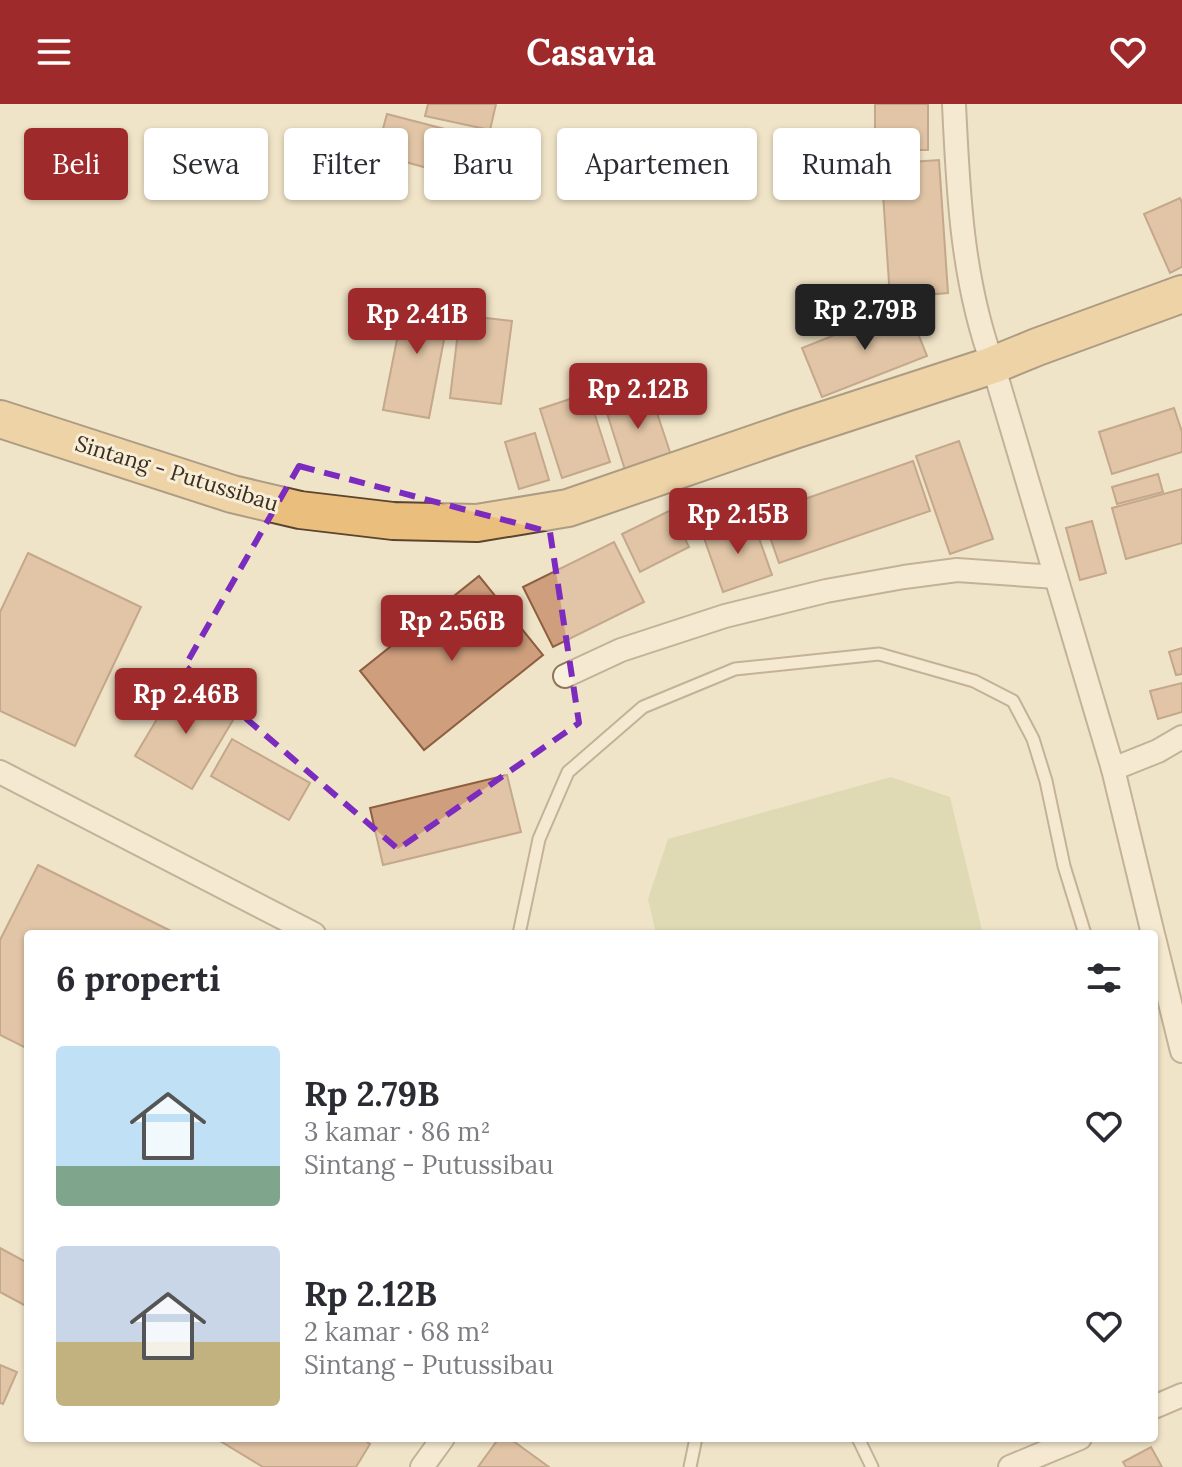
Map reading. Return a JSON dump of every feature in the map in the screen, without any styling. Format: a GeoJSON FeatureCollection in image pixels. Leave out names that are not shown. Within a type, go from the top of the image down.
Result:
{"type":"FeatureCollection","features":[{"type":"Feature","properties":{"kind":"highway","name":"Sintang - Putussibau"},"geometry":{"type":"LineString","coordinates":[[0,419],[232,494],[300,510],[393,521],[477,523],[568,508],[993,365],[1182,294]]}},
{"type":"Feature","properties":{"kind":"street"},"geometry":{"type":"LineString","coordinates":[[954,104],[958,192],[967,263],[982,334],[1113,769],[1153,930]]}},
{"type":"Feature","properties":{"kind":"street"},"geometry":{"type":"LineString","coordinates":[[565,676],[621,650],[725,616],[826,591],[957,570],[1056,577]]}},
{"type":"Feature","properties":{"kind":"street"},"geometry":{"type":"LineString","coordinates":[[1113,769],[1158,751],[1182,737]]}},
{"type":"Feature","properties":{"kind":"street"},"geometry":{"type":"LineString","coordinates":[[0,772],[306,930]]}},
{"type":"Feature","properties":{"kind":"street"},"geometry":{"type":"LineString","coordinates":[[1158,952],[1181,1042]]}},
{"type":"Feature","properties":{"kind":"street"},"geometry":{"type":"LineString","coordinates":[[1158,1405],[1182,1395]]}},
{"type":"Feature","properties":{"kind":"street"},"geometry":{"type":"LineString","coordinates":[[422,1467],[440,1442]]}},
{"type":"Feature","properties":{"kind":"street"},"geometry":{"type":"LineString","coordinates":[[1010,1467],[1070,1442]]}},
{"type":"Feature","properties":{"kind":"lane"},"geometry":{"type":"LineString","coordinates":[[520,930],[539,839],[568,772],[643,707],[735,669],[879,654],[974,681],[1013,701],[1033,739],[1046,781],[1064,866],[1084,930]]}},
{"type":"Feature","properties":{"kind":"lane"},"geometry":{"type":"LineString","coordinates":[[690,1467],[695,1442]]}},
{"type":"Feature","properties":{"kind":"lane"},"geometry":{"type":"LineString","coordinates":[[860,1442],[872,1467]]}},
{"type":"Feature","properties":{"kind":"highlighted area"},"geometry":{"type":"Polygon","coordinates":[[[299,466],[550,532],[579,723],[398,849],[185,666],[299,466]]]}},
{"type":"Feature","properties":{"kind":"green space"},"geometry":{"type":"Polygon","coordinates":[[[891,777],[950,797],[982,930],[655,930],[648,899],[668,839],[891,777]]]}},
{"type":"Feature","properties":{"kind":"building"},"geometry":{"type":"Polygon","coordinates":[[[428,104],[496,104],[490,128],[425,116],[428,104]]]}},
{"type":"Feature","properties":{"kind":"building"},"geometry":{"type":"Polygon","coordinates":[[[875,104],[928,104],[928,150],[920,150],[920,128],[875,128],[875,104]]]}},
{"type":"Feature","properties":{"kind":"building"},"geometry":{"type":"Polygon","coordinates":[[[387,114],[441,128],[424,128],[424,167],[408,163],[408,128],[383,128],[387,114]]]}},
{"type":"Feature","properties":{"kind":"building"},"geometry":{"type":"Polygon","coordinates":[[[939,160],[948,293],[890,298],[883,200],[920,200],[920,161],[939,160]]]}},
{"type":"Feature","properties":{"kind":"building"},"geometry":{"type":"Polygon","coordinates":[[[1180,198],[1182,267],[1170,273],[1144,214],[1180,198]]]}},
{"type":"Feature","properties":{"kind":"building"},"geometry":{"type":"Polygon","coordinates":[[[406,294],[451,303],[429,418],[383,410],[406,294]]]}},
{"type":"Feature","properties":{"kind":"building"},"geometry":{"type":"Polygon","coordinates":[[[907,306],[927,356],[822,397],[802,348],[907,306]]]}},
{"type":"Feature","properties":{"kind":"building"},"geometry":{"type":"Polygon","coordinates":[[[460,315],[512,321],[501,404],[450,398],[460,315]]]}},
{"type":"Feature","properties":{"kind":"building"},"geometry":{"type":"Polygon","coordinates":[[[650,392],[671,455],[625,470],[605,407],[650,392]]]}},
{"type":"Feature","properties":{"kind":"building"},"geometry":{"type":"Polygon","coordinates":[[[588,393],[610,462],[562,478],[540,409],[588,393]]]}},
{"type":"Feature","properties":{"kind":"building"},"geometry":{"type":"Polygon","coordinates":[[[1174,408],[1182,432],[1182,452],[1112,474],[1099,432],[1174,408]]]}},
{"type":"Feature","properties":{"kind":"building"},"geometry":{"type":"Polygon","coordinates":[[[535,433],[549,480],[519,489],[505,442],[535,433]]]}},
{"type":"Feature","properties":{"kind":"building"},"geometry":{"type":"Polygon","coordinates":[[[959,441],[993,539],[950,554],[916,456],[959,441]]]}},
{"type":"Feature","properties":{"kind":"building"},"geometry":{"type":"Polygon","coordinates":[[[913,461],[930,511],[779,563],[762,514],[913,461]]]}},
{"type":"Feature","properties":{"kind":"building"},"geometry":{"type":"Polygon","coordinates":[[[1158,474],[1163,492],[1117,504],[1112,487],[1158,474]]]}},
{"type":"Feature","properties":{"kind":"building"},"geometry":{"type":"Polygon","coordinates":[[[1182,489],[1182,543],[1126,559],[1112,508],[1182,489]]]}},
{"type":"Feature","properties":{"kind":"building"},"geometry":{"type":"Polygon","coordinates":[[[671,510],[689,547],[640,572],[622,534],[671,510]]]}},
{"type":"Feature","properties":{"kind":"building"},"geometry":{"type":"Polygon","coordinates":[[[753,521],[772,575],[723,592],[704,538],[753,521]]]}},
{"type":"Feature","properties":{"kind":"building"},"geometry":{"type":"Polygon","coordinates":[[[1092,521],[1106,573],[1080,580],[1066,528],[1092,521]]]}},
{"type":"Feature","properties":{"kind":"building"},"geometry":{"type":"Polygon","coordinates":[[[614,542],[644,602],[553,647],[523,587],[614,542]]]}},
{"type":"Feature","properties":{"kind":"building"},"geometry":{"type":"Polygon","coordinates":[[[28,553],[141,607],[75,746],[0,711],[0,612],[28,553]]]}},
{"type":"Feature","properties":{"kind":"building"},"geometry":{"type":"Polygon","coordinates":[[[479,576],[543,655],[424,750],[360,671],[479,576]]]}},
{"type":"Feature","properties":{"kind":"building"},"geometry":{"type":"Polygon","coordinates":[[[1182,648],[1182,674],[1176,675],[1169,652],[1182,648]]]}},
{"type":"Feature","properties":{"kind":"building"},"geometry":{"type":"Polygon","coordinates":[[[179,682],[236,715],[192,789],[135,756],[179,682]]]}},
{"type":"Feature","properties":{"kind":"building"},"geometry":{"type":"Polygon","coordinates":[[[1182,683],[1182,712],[1158,719],[1150,691],[1182,683]]]}},
{"type":"Feature","properties":{"kind":"building"},"geometry":{"type":"Polygon","coordinates":[[[232,739],[310,783],[289,820],[211,776],[232,739]]]}},
{"type":"Feature","properties":{"kind":"building"},"geometry":{"type":"Polygon","coordinates":[[[507,775],[521,832],[383,865],[370,808],[507,775]]]}},
{"type":"Feature","properties":{"kind":"building"},"geometry":{"type":"Polygon","coordinates":[[[38,865],[169,930],[24,930],[24,1047],[0,1035],[0,940],[38,865]]]}},
{"type":"Feature","properties":{"kind":"building"},"geometry":{"type":"Polygon","coordinates":[[[0,1248],[24,1261],[24,1305],[0,1292],[0,1248]]]}},
{"type":"Feature","properties":{"kind":"building"},"geometry":{"type":"Polygon","coordinates":[[[0,1365],[17,1372],[3,1404],[0,1403],[0,1365]]]}},
{"type":"Feature","properties":{"kind":"building"},"geometry":{"type":"Polygon","coordinates":[[[222,1442],[370,1444],[356,1467],[263,1467],[222,1442]]]}},
{"type":"Feature","properties":{"kind":"building"},"geometry":{"type":"Polygon","coordinates":[[[496,1442],[515,1442],[549,1467],[478,1467],[496,1442]]]}},
{"type":"Feature","properties":{"kind":"building"},"geometry":{"type":"Polygon","coordinates":[[[1151,1447],[1162,1467],[1126,1467],[1123,1462],[1151,1447]]]}}]}
